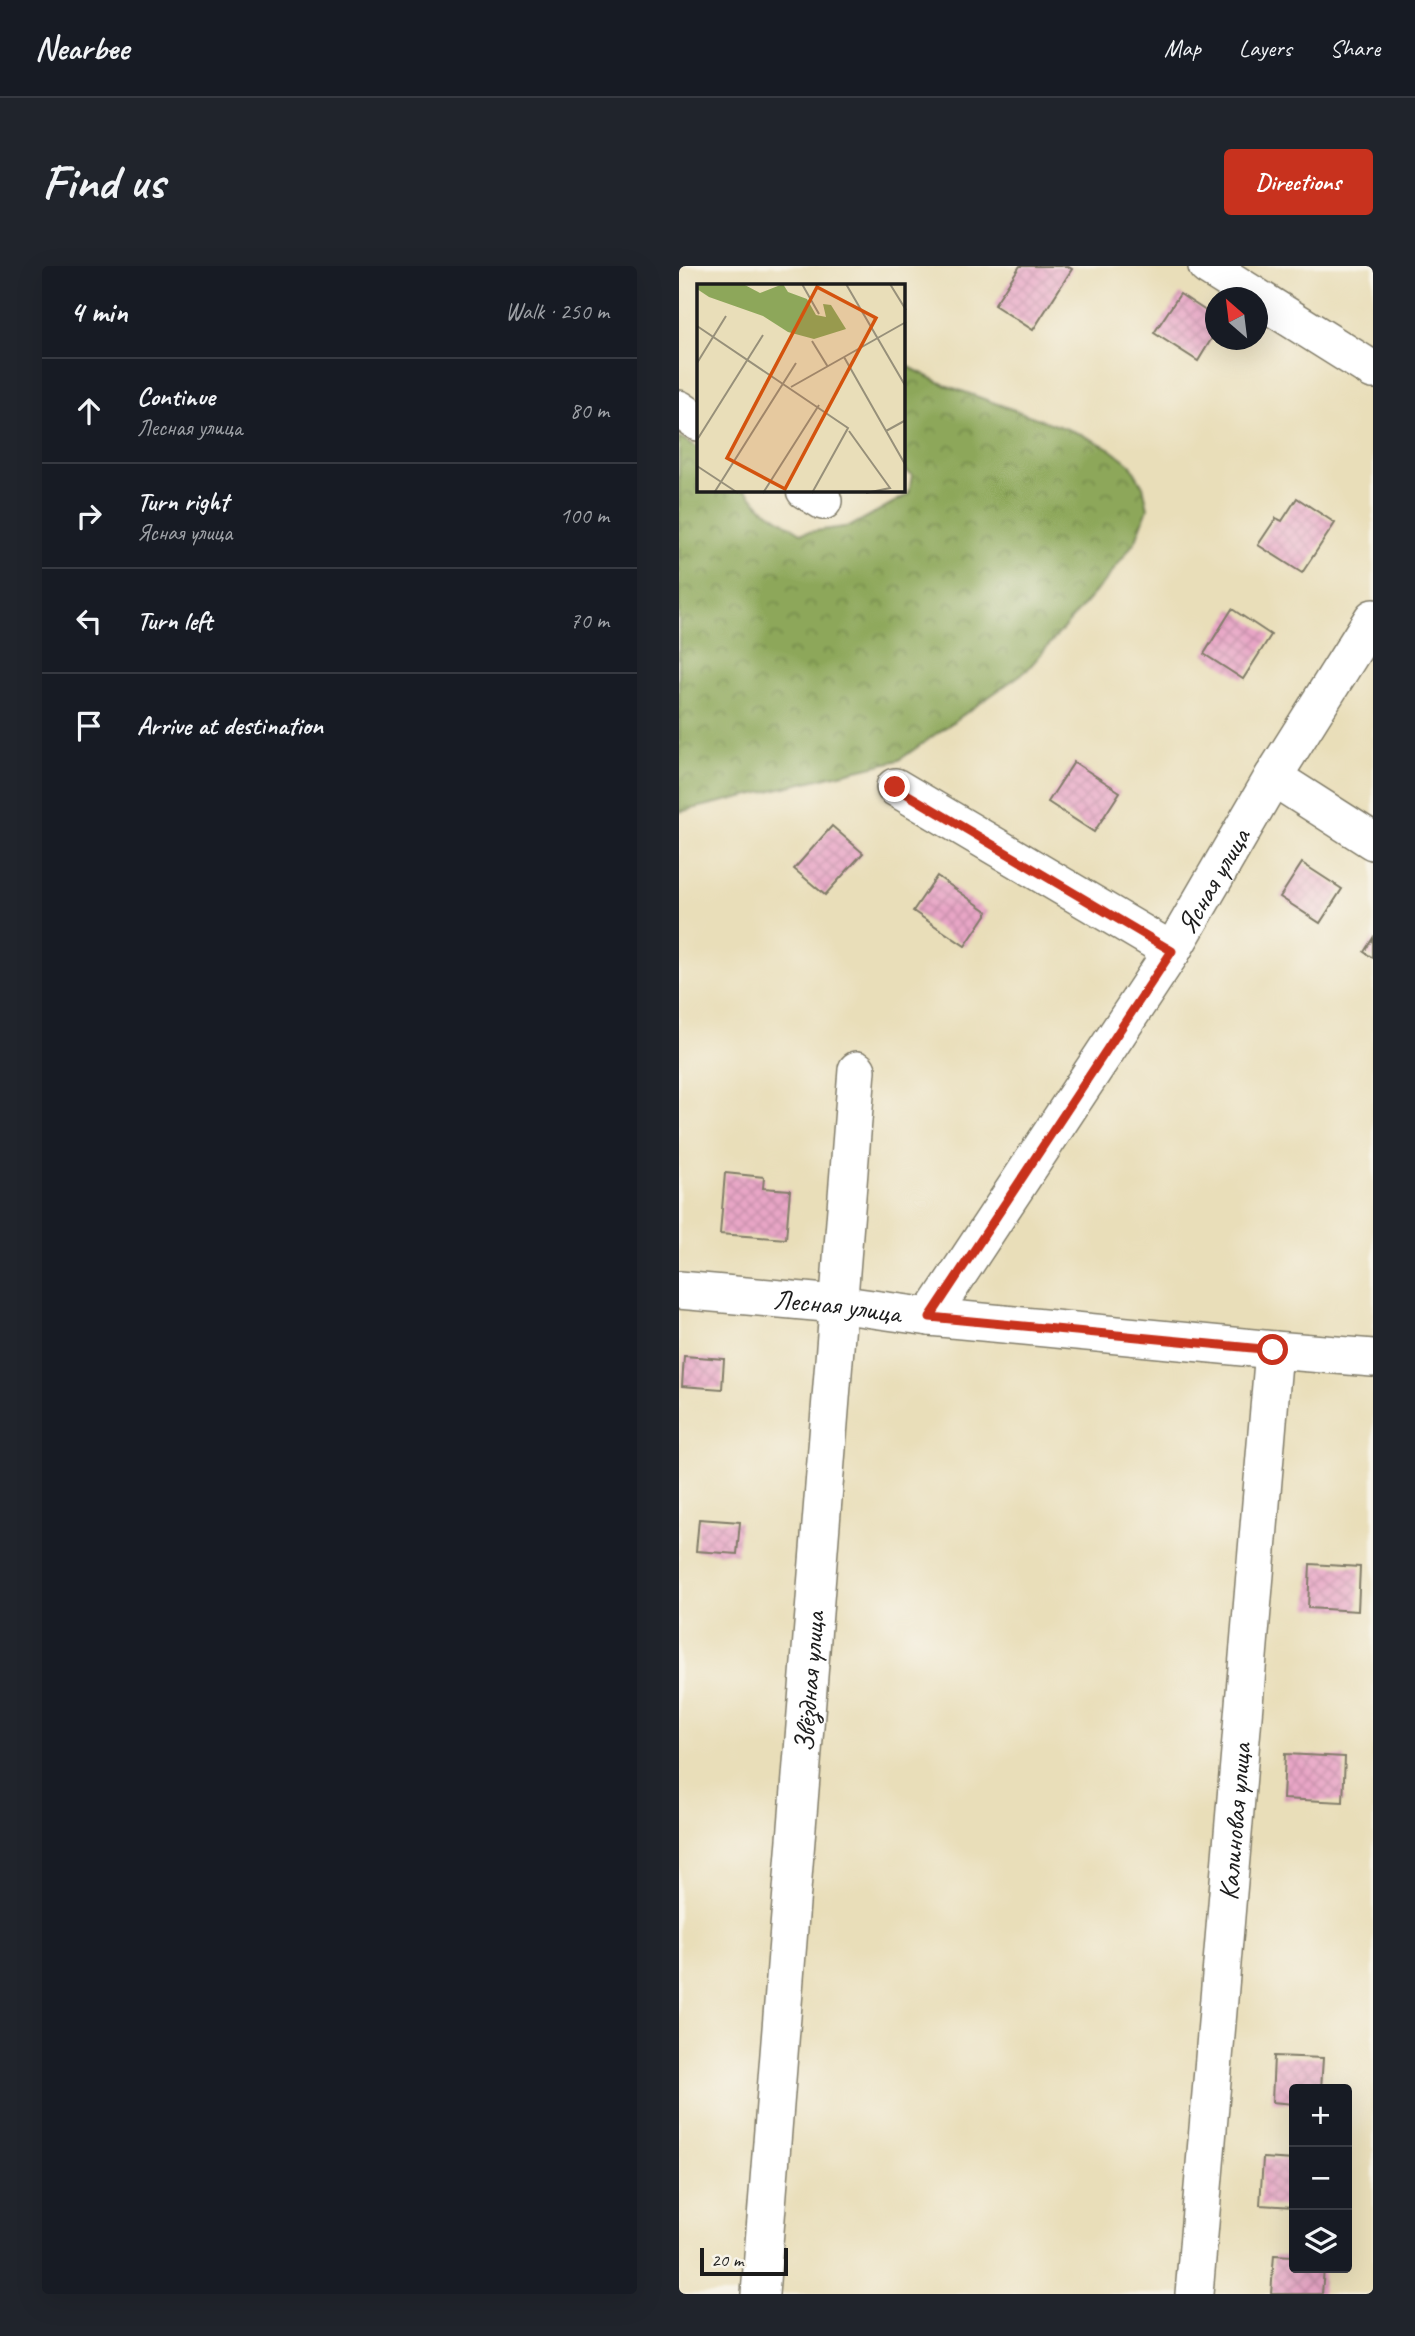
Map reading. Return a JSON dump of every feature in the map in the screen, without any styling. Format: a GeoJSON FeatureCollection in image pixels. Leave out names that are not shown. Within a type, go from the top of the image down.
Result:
{"type":"FeatureCollection","features":[{"type":"Feature","properties":{"kind":"street"},"geometry":{"type":"LineString","coordinates":[[1207,266],[1373,370]]}},
{"type":"Feature","properties":{"kind":"street"},"geometry":{"type":"LineString","coordinates":[[679,410],[697,421]]}},
{"type":"Feature","properties":{"kind":"street","name":"Ясная улица"},"geometry":{"type":"LineString","coordinates":[[930,1317],[1172,951],[1273,777],[1373,618]]}},
{"type":"Feature","properties":{"kind":"street"},"geometry":{"type":"LineString","coordinates":[[1273,777],[1373,841]]}},
{"type":"Feature","properties":{"kind":"street"},"geometry":{"type":"LineString","coordinates":[[895,787],[1172,951]]}},
{"type":"Feature","properties":{"kind":"street","name":"Звёздная улица"},"geometry":{"type":"LineString","coordinates":[[760,2294],[857,1070]]}},
{"type":"Feature","properties":{"kind":"street","name":"Лесная улица"},"geometry":{"type":"LineString","coordinates":[[679,1290],[837,1304],[930,1317],[1373,1358]]}},
{"type":"Feature","properties":{"kind":"street","name":"Калиновая улица"},"geometry":{"type":"LineString","coordinates":[[1194,2294],[1273,1350]]}},
{"type":"Feature","properties":{"kind":"green space"},"geometry":{"type":"Polygon","coordinates":[[[905,365],[945,385],[1081,434],[1109,448],[1130,464],[1143,486],[1148,508],[1136,540],[1110,575],[1027,670],[899,760],[679,812],[679,437],[697,446],[697,492],[748,492],[761,507],[801,533],[851,526],[909,494],[912,475],[905,470],[905,365]]]}},
{"type":"Feature","properties":{"kind":"building"},"geometry":{"type":"Polygon","coordinates":[[[1020,266],[1067,266],[1072,269],[1033,330],[994,305],[1020,266]]]}},
{"type":"Feature","properties":{"kind":"building"},"geometry":{"type":"Polygon","coordinates":[[[1180,294],[1205,310],[1205,349],[1198,361],[1154,333],[1180,294]]]}},
{"type":"Feature","properties":{"kind":"building"},"geometry":{"type":"Polygon","coordinates":[[[1297,498],[1335,523],[1302,573],[1258,545],[1276,518],[1282,521],[1297,498]]]}},
{"type":"Feature","properties":{"kind":"building"},"geometry":{"type":"Polygon","coordinates":[[[1232,609],[1271,635],[1243,679],[1204,654],[1232,609]]]}},
{"type":"Feature","properties":{"kind":"building"},"geometry":{"type":"Polygon","coordinates":[[[1074,762],[1120,792],[1094,832],[1048,802],[1074,762]]]}},
{"type":"Feature","properties":{"kind":"building"},"geometry":{"type":"Polygon","coordinates":[[[832,826],[863,853],[825,895],[794,869],[832,826]]]}},
{"type":"Feature","properties":{"kind":"building"},"geometry":{"type":"Polygon","coordinates":[[[1302,863],[1342,889],[1320,923],[1280,897],[1302,863]]]}},
{"type":"Feature","properties":{"kind":"building"},"geometry":{"type":"Polygon","coordinates":[[[937,876],[988,912],[965,946],[913,911],[937,876]]]}},
{"type":"Feature","properties":{"kind":"building"},"geometry":{"type":"Polygon","coordinates":[[[1373,938],[1373,958],[1364,952],[1373,938]]]}},
{"type":"Feature","properties":{"kind":"building"},"geometry":{"type":"Polygon","coordinates":[[[725,1173],[764,1177],[763,1188],[790,1190],[786,1239],[720,1234],[725,1173]]]}},
{"type":"Feature","properties":{"kind":"building"},"geometry":{"type":"Polygon","coordinates":[[[684,1356],[724,1359],[722,1389],[682,1386],[684,1356]]]}},
{"type":"Feature","properties":{"kind":"building"},"geometry":{"type":"Polygon","coordinates":[[[699,1519],[740,1522],[737,1554],[696,1551],[699,1519]]]}},
{"type":"Feature","properties":{"kind":"building"},"geometry":{"type":"Polygon","coordinates":[[[1310,1564],[1360,1567],[1358,1611],[1308,1608],[1310,1564]]]}},
{"type":"Feature","properties":{"kind":"building"},"geometry":{"type":"Polygon","coordinates":[[[1285,1754],[1345,1757],[1343,1802],[1283,1799],[1285,1754]]]}},
{"type":"Feature","properties":{"kind":"building"},"geometry":{"type":"Polygon","coordinates":[[[1274,2056],[1323,2058],[1321,2084],[1289,2084],[1289,2104],[1272,2102],[1274,2056]]]}},
{"type":"Feature","properties":{"kind":"building"},"geometry":{"type":"Polygon","coordinates":[[[1263,2158],[1289,2160],[1289,2207],[1260,2205],[1263,2158]]]}},
{"type":"Feature","properties":{"kind":"building"},"geometry":{"type":"Polygon","coordinates":[[[1274,2255],[1289,2256],[1289,2273],[1324,2273],[1322,2294],[1271,2294],[1274,2255]]]}},
{"type":"Feature","properties":{"kind":"route"},"geometry":{"type":"LineString","coordinates":[[895,787],[1172,951],[930,1317],[1273,1350]]}}]}
